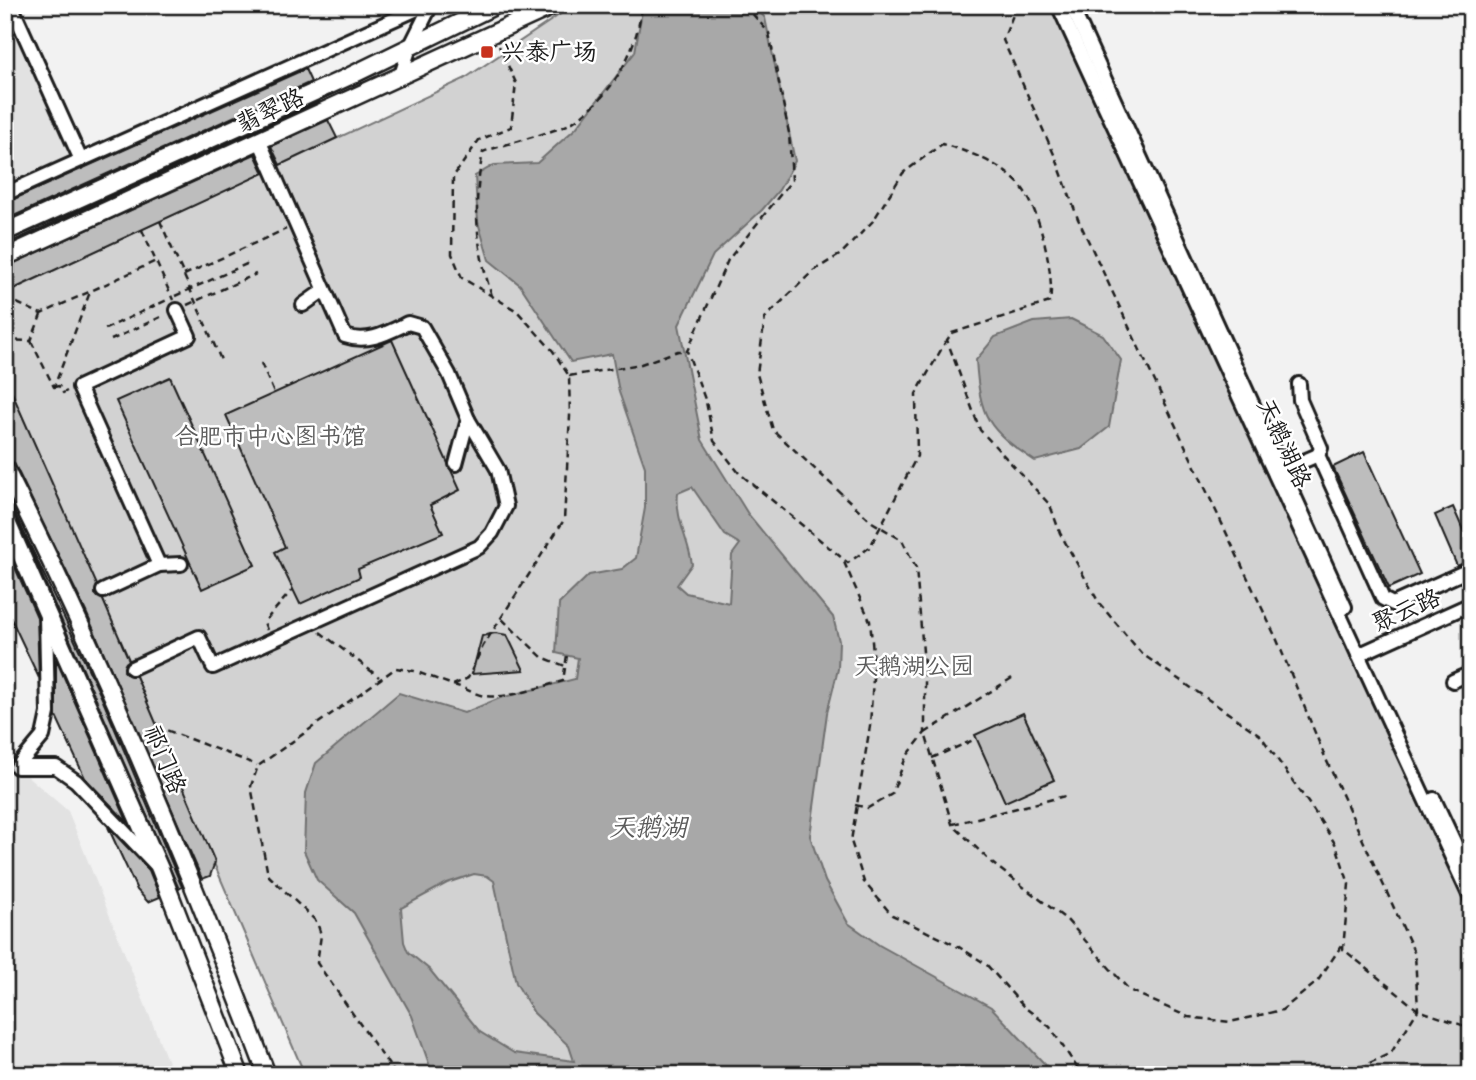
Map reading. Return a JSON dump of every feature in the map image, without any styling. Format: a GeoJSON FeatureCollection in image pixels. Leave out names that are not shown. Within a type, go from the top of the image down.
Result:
{"type":"FeatureCollection","features":[{"type":"Feature","properties":{"kind":"main road","name":"翡翠路"},"geometry":{"type":"LineString","coordinates":[[5,232],[496,5]]}},
{"type":"Feature","properties":{"kind":"main road","name":"翡翠路"},"geometry":{"type":"LineString","coordinates":[[5,257],[555,5]]}},
{"type":"Feature","properties":{"kind":"main road","name":"祁门路"},"geometry":{"type":"LineString","coordinates":[[5,468],[69,595],[183,859],[267,1075]]}},
{"type":"Feature","properties":{"kind":"main road","name":"祁门路"},"geometry":{"type":"LineString","coordinates":[[5,518],[46,605],[160,869],[240,1075]]}},
{"type":"Feature","properties":{"kind":"street"},"geometry":{"type":"LineString","coordinates":[[11,5],[81,160]]}},
{"type":"Feature","properties":{"kind":"street"},"geometry":{"type":"LineString","coordinates":[[5,194],[428,5]]}},
{"type":"Feature","properties":{"kind":"street"},"geometry":{"type":"LineString","coordinates":[[401,75],[428,5]]}},
{"type":"Feature","properties":{"kind":"street","name":"天鹅湖路"},"geometry":{"type":"LineString","coordinates":[[1058,5],[1362,653],[1466,857],[1471,878]]}},
{"type":"Feature","properties":{"kind":"street","name":"天鹅湖路"},"geometry":{"type":"LineString","coordinates":[[1071,5],[1285,469],[1362,653],[1471,899]]}},
{"type":"Feature","properties":{"kind":"street"},"geometry":{"type":"LineString","coordinates":[[132,668],[199,637],[213,667],[479,547],[492,533],[506,506],[498,470],[468,419],[449,374],[422,327],[408,323],[359,341],[345,336],[259,140]]}},
{"type":"Feature","properties":{"kind":"street"},"geometry":{"type":"LineString","coordinates":[[303,305],[324,290]]}},
{"type":"Feature","properties":{"kind":"street"},"geometry":{"type":"LineString","coordinates":[[159,565],[79,387],[189,336],[174,304]]}},
{"type":"Feature","properties":{"kind":"street"},"geometry":{"type":"LineString","coordinates":[[1285,469],[1318,455],[1321,448],[1300,400],[1299,384]]}},
{"type":"Feature","properties":{"kind":"street"},"geometry":{"type":"LineString","coordinates":[[456,464],[468,419]]}},
{"type":"Feature","properties":{"kind":"street"},"geometry":{"type":"LineString","coordinates":[[1318,455],[1383,599],[1393,604],[1471,569]]}},
{"type":"Feature","properties":{"kind":"street"},"geometry":{"type":"LineString","coordinates":[[103,591],[159,565],[181,564]]}},
{"type":"Feature","properties":{"kind":"street","name":"聚云路"},"geometry":{"type":"LineString","coordinates":[[1362,653],[1471,604]]}},
{"type":"Feature","properties":{"kind":"street"},"geometry":{"type":"LineString","coordinates":[[11,769],[43,736],[48,713],[46,605]]}},
{"type":"Feature","properties":{"kind":"street"},"geometry":{"type":"LineString","coordinates":[[1454,681],[1471,673]]}},
{"type":"Feature","properties":{"kind":"street"},"geometry":{"type":"LineString","coordinates":[[11,769],[56,767],[76,781],[160,869]]}},
{"type":"Feature","properties":{"kind":"path"},"geometry":{"type":"LineString","coordinates":[[492,298],[479,256],[476,192],[483,152],[569,124],[597,102],[627,63],[639,27],[642,5]]}},
{"type":"Feature","properties":{"kind":"path"},"geometry":{"type":"LineString","coordinates":[[745,5],[769,33],[789,133],[792,180],[728,260],[687,351],[706,402],[714,441],[739,473],[848,563],[870,547],[881,527],[917,456],[916,394],[952,333],[1050,302],[1053,283],[1042,234],[1020,184],[979,155],[942,144],[903,173],[873,221],[841,254],[813,271],[765,318],[757,374],[772,430],[881,527],[902,540],[916,568],[923,621],[925,733],[952,824],[992,863],[1067,920],[1129,990],[1188,1017],[1230,1022],[1282,1010],[1317,982],[1344,943]]}},
{"type":"Feature","properties":{"kind":"path"},"geometry":{"type":"LineString","coordinates":[[1017,5],[1003,40],[1057,161],[1078,219],[1277,640],[1325,757],[1415,954],[1418,1010],[1391,1052],[1344,1075]]}},
{"type":"Feature","properties":{"kind":"path"},"geometry":{"type":"LineString","coordinates":[[453,685],[468,678],[484,646],[564,520],[570,416],[569,376],[553,351],[517,311],[462,278],[452,254],[453,177],[479,140],[511,127],[516,83],[493,33]]}},
{"type":"Feature","properties":{"kind":"path"},"geometry":{"type":"LineString","coordinates":[[160,221],[221,360]]}},
{"type":"Feature","properties":{"kind":"path"},"geometry":{"type":"LineString","coordinates":[[183,275],[296,225]]}},
{"type":"Feature","properties":{"kind":"path"},"geometry":{"type":"LineString","coordinates":[[142,229],[174,304]]}},
{"type":"Feature","properties":{"kind":"path"},"geometry":{"type":"LineString","coordinates":[[90,292],[54,387],[31,341],[41,314],[156,261]]}},
{"type":"Feature","properties":{"kind":"path"},"geometry":{"type":"LineString","coordinates":[[105,329],[174,304],[189,289],[251,262]]}},
{"type":"Feature","properties":{"kind":"path"},"geometry":{"type":"LineString","coordinates":[[213,293],[256,274]]}},
{"type":"Feature","properties":{"kind":"path"},"geometry":{"type":"LineString","coordinates":[[6,298],[41,314]]}},
{"type":"Feature","properties":{"kind":"path"},"geometry":{"type":"LineString","coordinates":[[110,340],[155,319]]}},
{"type":"Feature","properties":{"kind":"path"},"geometry":{"type":"LineString","coordinates":[[5,340],[31,341]]}},
{"type":"Feature","properties":{"kind":"path"},"geometry":{"type":"LineString","coordinates":[[947,340],[980,430],[1049,505],[1060,533],[1099,603],[1142,654],[1260,735],[1312,808],[1336,845],[1349,884],[1343,948],[1418,1010],[1471,1028]]}},
{"type":"Feature","properties":{"kind":"path"},"geometry":{"type":"LineString","coordinates":[[569,376],[641,364],[678,351],[687,351]]}},
{"type":"Feature","properties":{"kind":"path"},"geometry":{"type":"LineString","coordinates":[[261,363],[274,393]]}},
{"type":"Feature","properties":{"kind":"path"},"geometry":{"type":"LineString","coordinates":[[843,559],[870,621],[874,662],[870,726],[855,805],[852,841],[864,882],[892,915],[959,947],[985,964],[1023,1006],[1050,1027],[1082,1075]]}},
{"type":"Feature","properties":{"kind":"path"},"geometry":{"type":"LineString","coordinates":[[264,622],[293,589]]}},
{"type":"Feature","properties":{"kind":"path"},"geometry":{"type":"LineString","coordinates":[[502,619],[542,657],[565,667]]}},
{"type":"Feature","properties":{"kind":"path"},"geometry":{"type":"LineString","coordinates":[[309,624],[380,677]]}},
{"type":"Feature","properties":{"kind":"path"},"geometry":{"type":"LineString","coordinates":[[396,1075],[317,963],[321,935],[317,922],[268,875],[251,786],[258,766],[396,668],[472,690],[481,696],[516,693],[563,681],[567,655]]}},
{"type":"Feature","properties":{"kind":"path"},"geometry":{"type":"LineString","coordinates":[[855,805],[868,808],[892,794],[906,757],[925,733],[1012,678]]}},
{"type":"Feature","properties":{"kind":"path"},"geometry":{"type":"LineString","coordinates":[[156,726],[258,766]]}},
{"type":"Feature","properties":{"kind":"path"},"geometry":{"type":"LineString","coordinates":[[932,758],[976,739]]}},
{"type":"Feature","properties":{"kind":"path"},"geometry":{"type":"LineString","coordinates":[[952,824],[1069,795]]}},
{"type":"Feature","properties":{"kind":"shaded area"},"geometry":{"type":"Polygon","coordinates":[[[5,5],[81,160],[5,194],[5,5]]]}},
{"type":"Feature","properties":{"kind":"shaded area"},"geometry":{"type":"Polygon","coordinates":[[[17,767],[68,811],[173,1075],[5,1075],[5,772],[17,767]]]}},
{"type":"Feature","properties":{"kind":"green space","name":"天鹅湖公园"},"geometry":{"type":"Polygon","coordinates":[[[574,5],[1058,5],[1471,899],[1471,1075],[305,1075],[5,377],[5,300],[8,292],[464,79],[574,5]]]}},
{"type":"Feature","properties":{"kind":"water","name":"天鹅湖"},"geometry":{"type":"Polygon","coordinates":[[[643,5],[754,5],[765,18],[795,161],[779,190],[762,210],[713,255],[679,325],[702,440],[748,514],[833,617],[839,641],[838,669],[827,713],[810,836],[825,881],[848,923],[879,945],[991,1007],[1055,1075],[433,1075],[412,1016],[354,913],[317,880],[304,851],[306,793],[316,763],[399,693],[464,713],[500,698],[575,679],[578,658],[556,653],[559,604],[589,575],[622,569],[636,558],[645,508],[645,467],[619,392],[612,354],[571,362],[520,285],[489,260],[478,222],[475,176],[494,165],[537,163],[576,128],[635,52],[643,5]],[[692,487],[678,493],[680,520],[692,564],[677,585],[686,593],[729,603],[732,555],[740,544],[725,535],[692,487]],[[474,874],[447,883],[401,908],[404,942],[408,952],[430,970],[480,1032],[514,1053],[574,1061],[569,1046],[534,1013],[516,983],[494,881],[487,876],[474,874]]]}},
{"type":"Feature","properties":{"kind":"water"},"geometry":{"type":"Polygon","coordinates":[[[1071,319],[1103,335],[1121,360],[1109,427],[1081,449],[1035,461],[1006,440],[989,420],[980,396],[976,360],[995,337],[1034,322],[1071,319]]]}},
{"type":"Feature","properties":{"kind":"building"},"geometry":{"type":"Polygon","coordinates":[[[305,69],[311,82],[5,220],[5,203],[305,69]]]}},
{"type":"Feature","properties":{"kind":"building"},"geometry":{"type":"Polygon","coordinates":[[[320,101],[5,245],[5,242],[320,101]]]}},
{"type":"Feature","properties":{"kind":"building"},"geometry":{"type":"Polygon","coordinates":[[[328,120],[337,138],[280,165],[271,146],[328,120]]]}},
{"type":"Feature","properties":{"kind":"building"},"geometry":{"type":"Polygon","coordinates":[[[255,154],[264,173],[5,293],[5,267],[255,154]]]}},
{"type":"Feature","properties":{"kind":"building"},"geometry":{"type":"Polygon","coordinates":[[[392,340],[460,490],[430,505],[443,533],[358,569],[360,577],[300,604],[275,552],[285,547],[226,415],[392,340]]]}},
{"type":"Feature","properties":{"kind":"building"},"geometry":{"type":"Polygon","coordinates":[[[5,377],[97,585],[95,594],[103,600],[129,660],[124,671],[128,675],[136,676],[215,862],[210,876],[202,879],[86,612],[14,463],[5,458],[5,377]]]}},
{"type":"Feature","properties":{"kind":"building"},"geometry":{"type":"Polygon","coordinates":[[[170,377],[255,565],[202,589],[116,401],[170,377]]]}},
{"type":"Feature","properties":{"kind":"building"},"geometry":{"type":"Polygon","coordinates":[[[1364,452],[1420,574],[1389,588],[1333,467],[1364,452]]]}},
{"type":"Feature","properties":{"kind":"building"},"geometry":{"type":"Polygon","coordinates":[[[5,492],[101,696],[182,887],[179,889],[15,514],[5,508],[5,492]]]}},
{"type":"Feature","properties":{"kind":"building"},"geometry":{"type":"Polygon","coordinates":[[[1453,507],[1471,548],[1471,560],[1457,566],[1435,515],[1453,507]]]}},
{"type":"Feature","properties":{"kind":"building"},"geometry":{"type":"Polygon","coordinates":[[[5,545],[37,617],[39,678],[5,606],[5,545]]]}},
{"type":"Feature","properties":{"kind":"building"},"geometry":{"type":"Polygon","coordinates":[[[495,633],[507,635],[524,670],[472,674],[482,636],[495,633]]]}},
{"type":"Feature","properties":{"kind":"building"},"geometry":{"type":"Polygon","coordinates":[[[56,659],[128,823],[85,778],[56,716],[56,659]]]}},
{"type":"Feature","properties":{"kind":"building"},"geometry":{"type":"Polygon","coordinates":[[[1023,713],[1054,780],[1005,802],[975,735],[1023,713]]]}},
{"type":"Feature","properties":{"kind":"building"},"geometry":{"type":"Polygon","coordinates":[[[108,827],[149,870],[160,897],[148,902],[137,890],[108,827]]]}},
{"type":"Feature","properties":{"kind":"place","name":"兴泰广场"},"geometry":{"type":"Point","coordinates":[487,52]}},
{"type":"Feature","properties":{"kind":"park label","name":"合肥市中心图书馆"},"geometry":{"type":"Point","coordinates":[270,436]}}]}
